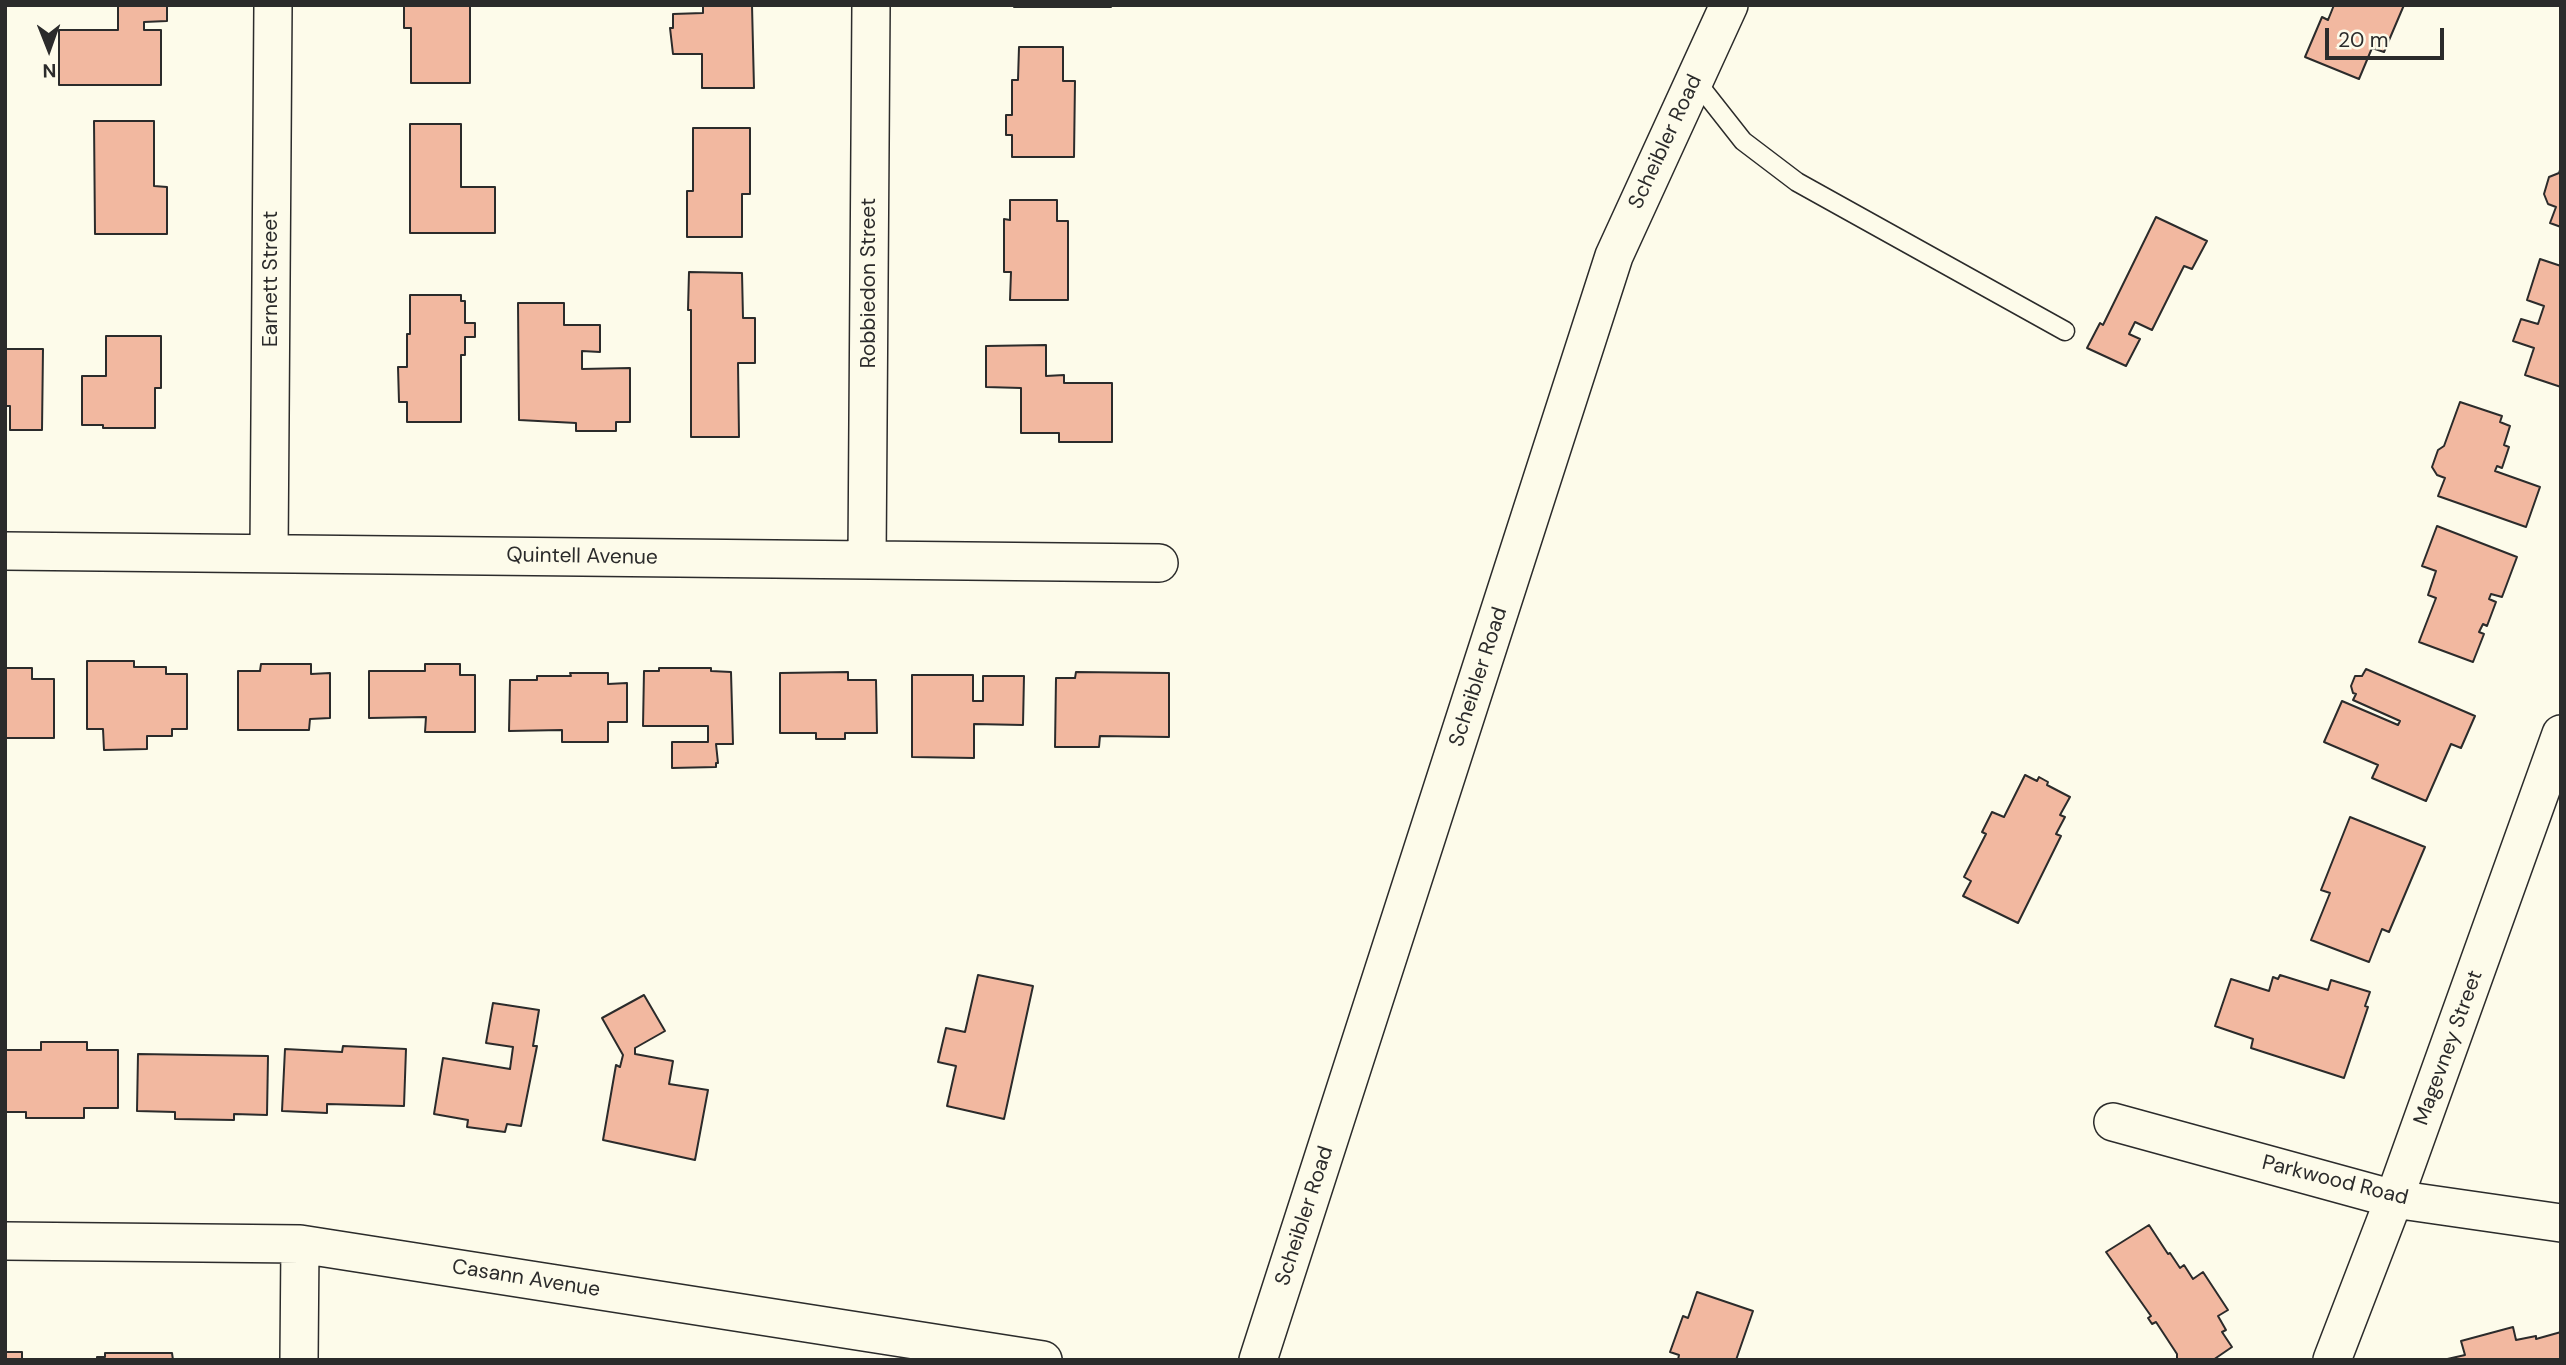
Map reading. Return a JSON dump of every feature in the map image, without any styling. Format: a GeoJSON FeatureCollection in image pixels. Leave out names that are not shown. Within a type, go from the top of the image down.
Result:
{"type":"FeatureCollection","features":[{"type":"Feature","properties":{"kind":"street","name":"Earnett Street"},"geometry":{"type":"LineString","coordinates":[[269,553],[273,5]]}},
{"type":"Feature","properties":{"kind":"street","name":"Robbiedon Street"},"geometry":{"type":"LineString","coordinates":[[867,560],[871,5]]}},
{"type":"Feature","properties":{"kind":"street","name":"Scheibler Road"},"geometry":{"type":"LineString","coordinates":[[1258,1360],[1614,256],[1729,5]]}},
{"type":"Feature","properties":{"kind":"street","name":"Quintell Avenue"},"geometry":{"type":"LineString","coordinates":[[5,551],[1159,563]]}},
{"type":"Feature","properties":{"kind":"street","name":"Magevney Street"},"geometry":{"type":"LineString","coordinates":[[2332,1360],[2395,1199],[2561,734]]}},
{"type":"Feature","properties":{"kind":"street","name":"Parkwood Road"},"geometry":{"type":"LineString","coordinates":[[2113,1122],[2395,1199],[2561,1223]]}},
{"type":"Feature","properties":{"kind":"street","name":"Casann Avenue"},"geometry":{"type":"LineString","coordinates":[[5,1241],[300,1244],[1043,1360]]}},
{"type":"Feature","properties":{"kind":"street"},"geometry":{"type":"LineString","coordinates":[[299,1360],[300,1244]]}},
{"type":"Feature","properties":{"kind":"lane"},"geometry":{"type":"LineString","coordinates":[[1695,80],[1743,141],[1797,182],[2065,331]]}},
{"type":"Feature","properties":{"kind":"building"},"geometry":{"type":"Polygon","coordinates":[[[118,5],[167,5],[167,21],[144,22],[144,30],[161,30],[161,85],[59,85],[59,30],[118,30],[118,5]]]}},
{"type":"Feature","properties":{"kind":"building"},"geometry":{"type":"Polygon","coordinates":[[[404,5],[470,5],[470,83],[411,83],[411,28],[404,28],[404,5]]]}},
{"type":"Feature","properties":{"kind":"building"},"geometry":{"type":"Polygon","coordinates":[[[703,5],[752,5],[754,88],[702,88],[702,54],[673,54],[670,28],[673,28],[673,14],[703,13],[703,5]]]}},
{"type":"Feature","properties":{"kind":"building"},"geometry":{"type":"Polygon","coordinates":[[[1111,5],[1111,7],[1014,7],[1111,5]]]}},
{"type":"Feature","properties":{"kind":"building"},"geometry":{"type":"Polygon","coordinates":[[[2334,5],[2404,5],[2384,52],[2372,48],[2359,79],[2305,57],[2322,17],[2328,20],[2334,5]]]}},
{"type":"Feature","properties":{"kind":"building"},"geometry":{"type":"Polygon","coordinates":[[[1019,47],[1063,47],[1063,81],[1075,81],[1074,157],[1012,157],[1012,135],[1006,135],[1006,115],[1012,115],[1012,80],[1018,80],[1019,47]]]}},
{"type":"Feature","properties":{"kind":"building"},"geometry":{"type":"Polygon","coordinates":[[[94,121],[154,121],[154,186],[167,187],[167,234],[95,234],[94,121]]]}},
{"type":"Feature","properties":{"kind":"building"},"geometry":{"type":"Polygon","coordinates":[[[410,124],[461,124],[461,187],[495,187],[495,233],[410,233],[410,124]]]}},
{"type":"Feature","properties":{"kind":"building"},"geometry":{"type":"Polygon","coordinates":[[[693,128],[750,128],[750,194],[742,194],[742,237],[687,237],[687,191],[693,191],[693,128]]]}},
{"type":"Feature","properties":{"kind":"building"},"geometry":{"type":"Polygon","coordinates":[[[2561,167],[2561,227],[2550,223],[2556,207],[2548,204],[2544,194],[2549,177],[2559,173],[2561,167]]]}},
{"type":"Feature","properties":{"kind":"building"},"geometry":{"type":"Polygon","coordinates":[[[1010,200],[1057,200],[1057,221],[1068,221],[1068,300],[1010,300],[1011,272],[1004,272],[1004,219],[1010,220],[1010,200]]]}},
{"type":"Feature","properties":{"kind":"building"},"geometry":{"type":"Polygon","coordinates":[[[2156,217],[2207,241],[2192,269],[2184,266],[2152,330],[2135,322],[2129,334],[2140,339],[2126,366],[2087,348],[2100,323],[2103,325],[2156,217]]]}},
{"type":"Feature","properties":{"kind":"building"},"geometry":{"type":"Polygon","coordinates":[[[2540,259],[2561,266],[2561,387],[2525,375],[2534,348],[2513,341],[2521,319],[2538,324],[2544,306],[2527,300],[2540,259]]]}},
{"type":"Feature","properties":{"kind":"building"},"geometry":{"type":"Polygon","coordinates":[[[689,272],[742,273],[743,318],[755,318],[755,363],[738,363],[739,437],[691,437],[689,272]]]}},
{"type":"Feature","properties":{"kind":"building"},"geometry":{"type":"Polygon","coordinates":[[[410,295],[461,295],[461,301],[465,301],[465,323],[475,323],[475,337],[465,337],[465,355],[461,355],[461,422],[407,422],[407,402],[399,402],[398,367],[407,367],[410,295]]]}},
{"type":"Feature","properties":{"kind":"building"},"geometry":{"type":"Polygon","coordinates":[[[518,303],[564,303],[564,325],[600,325],[600,352],[582,351],[582,369],[630,368],[630,422],[616,422],[616,431],[576,431],[576,423],[519,420],[518,303]]]}},
{"type":"Feature","properties":{"kind":"building"},"geometry":{"type":"Polygon","coordinates":[[[106,336],[161,336],[161,388],[155,388],[155,428],[103,428],[103,425],[82,425],[82,376],[106,376],[106,336]]]}},
{"type":"Feature","properties":{"kind":"building"},"geometry":{"type":"Polygon","coordinates":[[[1046,345],[1046,376],[1064,375],[1064,383],[1112,383],[1112,442],[1059,442],[1059,433],[1021,433],[1021,388],[986,387],[986,346],[1046,345]]]}},
{"type":"Feature","properties":{"kind":"building"},"geometry":{"type":"Polygon","coordinates":[[[5,349],[43,349],[42,430],[10,430],[10,406],[5,406],[5,349]]]}},
{"type":"Feature","properties":{"kind":"building"},"geometry":{"type":"Polygon","coordinates":[[[2460,402],[2502,416],[2500,422],[2510,426],[2504,445],[2509,447],[2502,468],[2497,466],[2495,471],[2540,487],[2526,527],[2438,496],[2445,478],[2437,475],[2432,467],[2438,450],[2444,446],[2460,402]]]}},
{"type":"Feature","properties":{"kind":"building"},"geometry":{"type":"Polygon","coordinates":[[[2437,526],[2517,557],[2502,597],[2491,594],[2489,599],[2496,602],[2487,626],[2483,624],[2479,632],[2484,634],[2473,662],[2419,642],[2436,598],[2428,595],[2436,571],[2422,566],[2437,526]]]}},
{"type":"Feature","properties":{"kind":"building"},"geometry":{"type":"Polygon","coordinates":[[[87,661],[134,661],[134,667],[166,667],[166,674],[187,674],[187,729],[172,729],[172,736],[147,736],[147,749],[104,750],[103,729],[87,729],[87,661]]]}},
{"type":"Feature","properties":{"kind":"building"},"geometry":{"type":"Polygon","coordinates":[[[261,664],[311,664],[311,674],[330,673],[330,718],[310,719],[309,730],[238,730],[238,671],[260,671],[261,664]]]}},
{"type":"Feature","properties":{"kind":"building"},"geometry":{"type":"Polygon","coordinates":[[[425,664],[460,664],[460,675],[475,675],[475,732],[425,732],[426,717],[369,718],[369,671],[425,671],[425,664]]]}},
{"type":"Feature","properties":{"kind":"building"},"geometry":{"type":"Polygon","coordinates":[[[5,668],[32,668],[32,679],[54,679],[54,738],[5,738],[5,668]]]}},
{"type":"Feature","properties":{"kind":"building"},"geometry":{"type":"Polygon","coordinates":[[[659,668],[711,668],[711,671],[731,672],[733,744],[716,744],[716,767],[672,768],[672,742],[708,742],[708,726],[643,726],[644,671],[659,671],[659,668]]]}},
{"type":"Feature","properties":{"kind":"building"},"geometry":{"type":"Polygon","coordinates":[[[2366,669],[2475,716],[2461,748],[2451,744],[2426,801],[2372,778],[2378,765],[2324,742],[2342,701],[2398,725],[2400,721],[2353,700],[2356,694],[2351,686],[2355,676],[2362,676],[2366,669]]]}},
{"type":"Feature","properties":{"kind":"building"},"geometry":{"type":"Polygon","coordinates":[[[848,672],[848,680],[876,680],[877,733],[845,733],[845,739],[816,739],[816,733],[780,733],[780,673],[848,672]]]}},
{"type":"Feature","properties":{"kind":"building"},"geometry":{"type":"Polygon","coordinates":[[[1076,672],[1169,673],[1169,737],[1100,736],[1099,747],[1055,747],[1056,678],[1075,678],[1076,672]]]}},
{"type":"Feature","properties":{"kind":"building"},"geometry":{"type":"Polygon","coordinates":[[[570,673],[608,673],[608,684],[627,683],[627,722],[608,722],[608,742],[562,742],[562,730],[509,731],[510,680],[537,680],[537,676],[571,676],[570,673]]]}},
{"type":"Feature","properties":{"kind":"building"},"geometry":{"type":"Polygon","coordinates":[[[912,675],[973,675],[973,701],[983,701],[983,676],[1024,676],[1023,725],[974,724],[974,758],[912,757],[912,675]]]}},
{"type":"Feature","properties":{"kind":"building"},"geometry":{"type":"Polygon","coordinates":[[[2025,775],[2037,781],[2039,777],[2048,782],[2047,785],[2070,797],[2060,815],[2065,817],[2056,834],[2061,836],[2018,923],[1963,896],[1971,881],[1964,877],[1986,834],[1982,832],[1992,812],[2004,817],[2025,775]]]}},
{"type":"Feature","properties":{"kind":"building"},"geometry":{"type":"Polygon","coordinates":[[[2350,817],[2425,847],[2389,932],[2382,929],[2369,962],[2311,940],[2330,893],[2321,890],[2350,817]]]}},
{"type":"Feature","properties":{"kind":"building"},"geometry":{"type":"Polygon","coordinates":[[[978,975],[1033,986],[1004,1119],[947,1106],[956,1066],[938,1062],[946,1028],[965,1032],[978,975]]]}},
{"type":"Feature","properties":{"kind":"building"},"geometry":{"type":"Polygon","coordinates":[[[2280,975],[2328,990],[2331,980],[2370,992],[2365,1006],[2368,1007],[2344,1078],[2251,1048],[2253,1039],[2215,1026],[2231,979],[2269,991],[2273,977],[2278,979],[2280,975]]]}},
{"type":"Feature","properties":{"kind":"building"},"geometry":{"type":"Polygon","coordinates":[[[644,995],[665,1031],[635,1048],[635,1054],[673,1061],[669,1084],[708,1090],[695,1160],[603,1140],[616,1065],[620,1067],[623,1055],[602,1018],[644,995]]]}},
{"type":"Feature","properties":{"kind":"building"},"geometry":{"type":"Polygon","coordinates":[[[493,1003],[539,1010],[533,1046],[537,1046],[521,1126],[507,1124],[505,1132],[467,1127],[468,1120],[434,1114],[443,1058],[510,1069],[513,1047],[486,1043],[493,1003]]]}},
{"type":"Feature","properties":{"kind":"building"},"geometry":{"type":"Polygon","coordinates":[[[41,1042],[87,1042],[87,1050],[118,1050],[118,1108],[84,1108],[84,1118],[26,1118],[26,1112],[5,1112],[5,1050],[41,1050],[41,1042]]]}},
{"type":"Feature","properties":{"kind":"building"},"geometry":{"type":"Polygon","coordinates":[[[343,1046],[406,1049],[404,1106],[327,1104],[327,1113],[282,1111],[285,1049],[342,1052],[343,1046]]]}},
{"type":"Feature","properties":{"kind":"building"},"geometry":{"type":"Polygon","coordinates":[[[138,1054],[268,1056],[267,1115],[234,1114],[234,1120],[175,1119],[175,1112],[137,1111],[138,1054]]]}},
{"type":"Feature","properties":{"kind":"building"},"geometry":{"type":"Polygon","coordinates":[[[2149,1225],[2180,1268],[2184,1265],[2193,1279],[2203,1272],[2228,1310],[2218,1316],[2226,1330],[2222,1332],[2232,1347],[2213,1360],[2177,1360],[2177,1354],[2156,1322],[2152,1324],[2148,1318],[2151,1316],[2106,1252],[2149,1225]]]}},
{"type":"Feature","properties":{"kind":"building"},"geometry":{"type":"Polygon","coordinates":[[[1697,1292],[1753,1311],[1736,1360],[1678,1360],[1679,1355],[1670,1352],[1683,1316],[1688,1318],[1697,1292]]]}},
{"type":"Feature","properties":{"kind":"building"},"geometry":{"type":"Polygon","coordinates":[[[2513,1327],[2516,1340],[2536,1336],[2536,1339],[2561,1332],[2561,1360],[2443,1360],[2465,1355],[2461,1341],[2513,1327]]]}},
{"type":"Feature","properties":{"kind":"building"},"geometry":{"type":"Polygon","coordinates":[[[5,1352],[22,1352],[22,1360],[5,1360],[5,1352]]]}},
{"type":"Feature","properties":{"kind":"building"},"geometry":{"type":"Polygon","coordinates":[[[105,1353],[172,1353],[173,1360],[97,1360],[97,1357],[105,1357],[105,1353]]]}}]}
